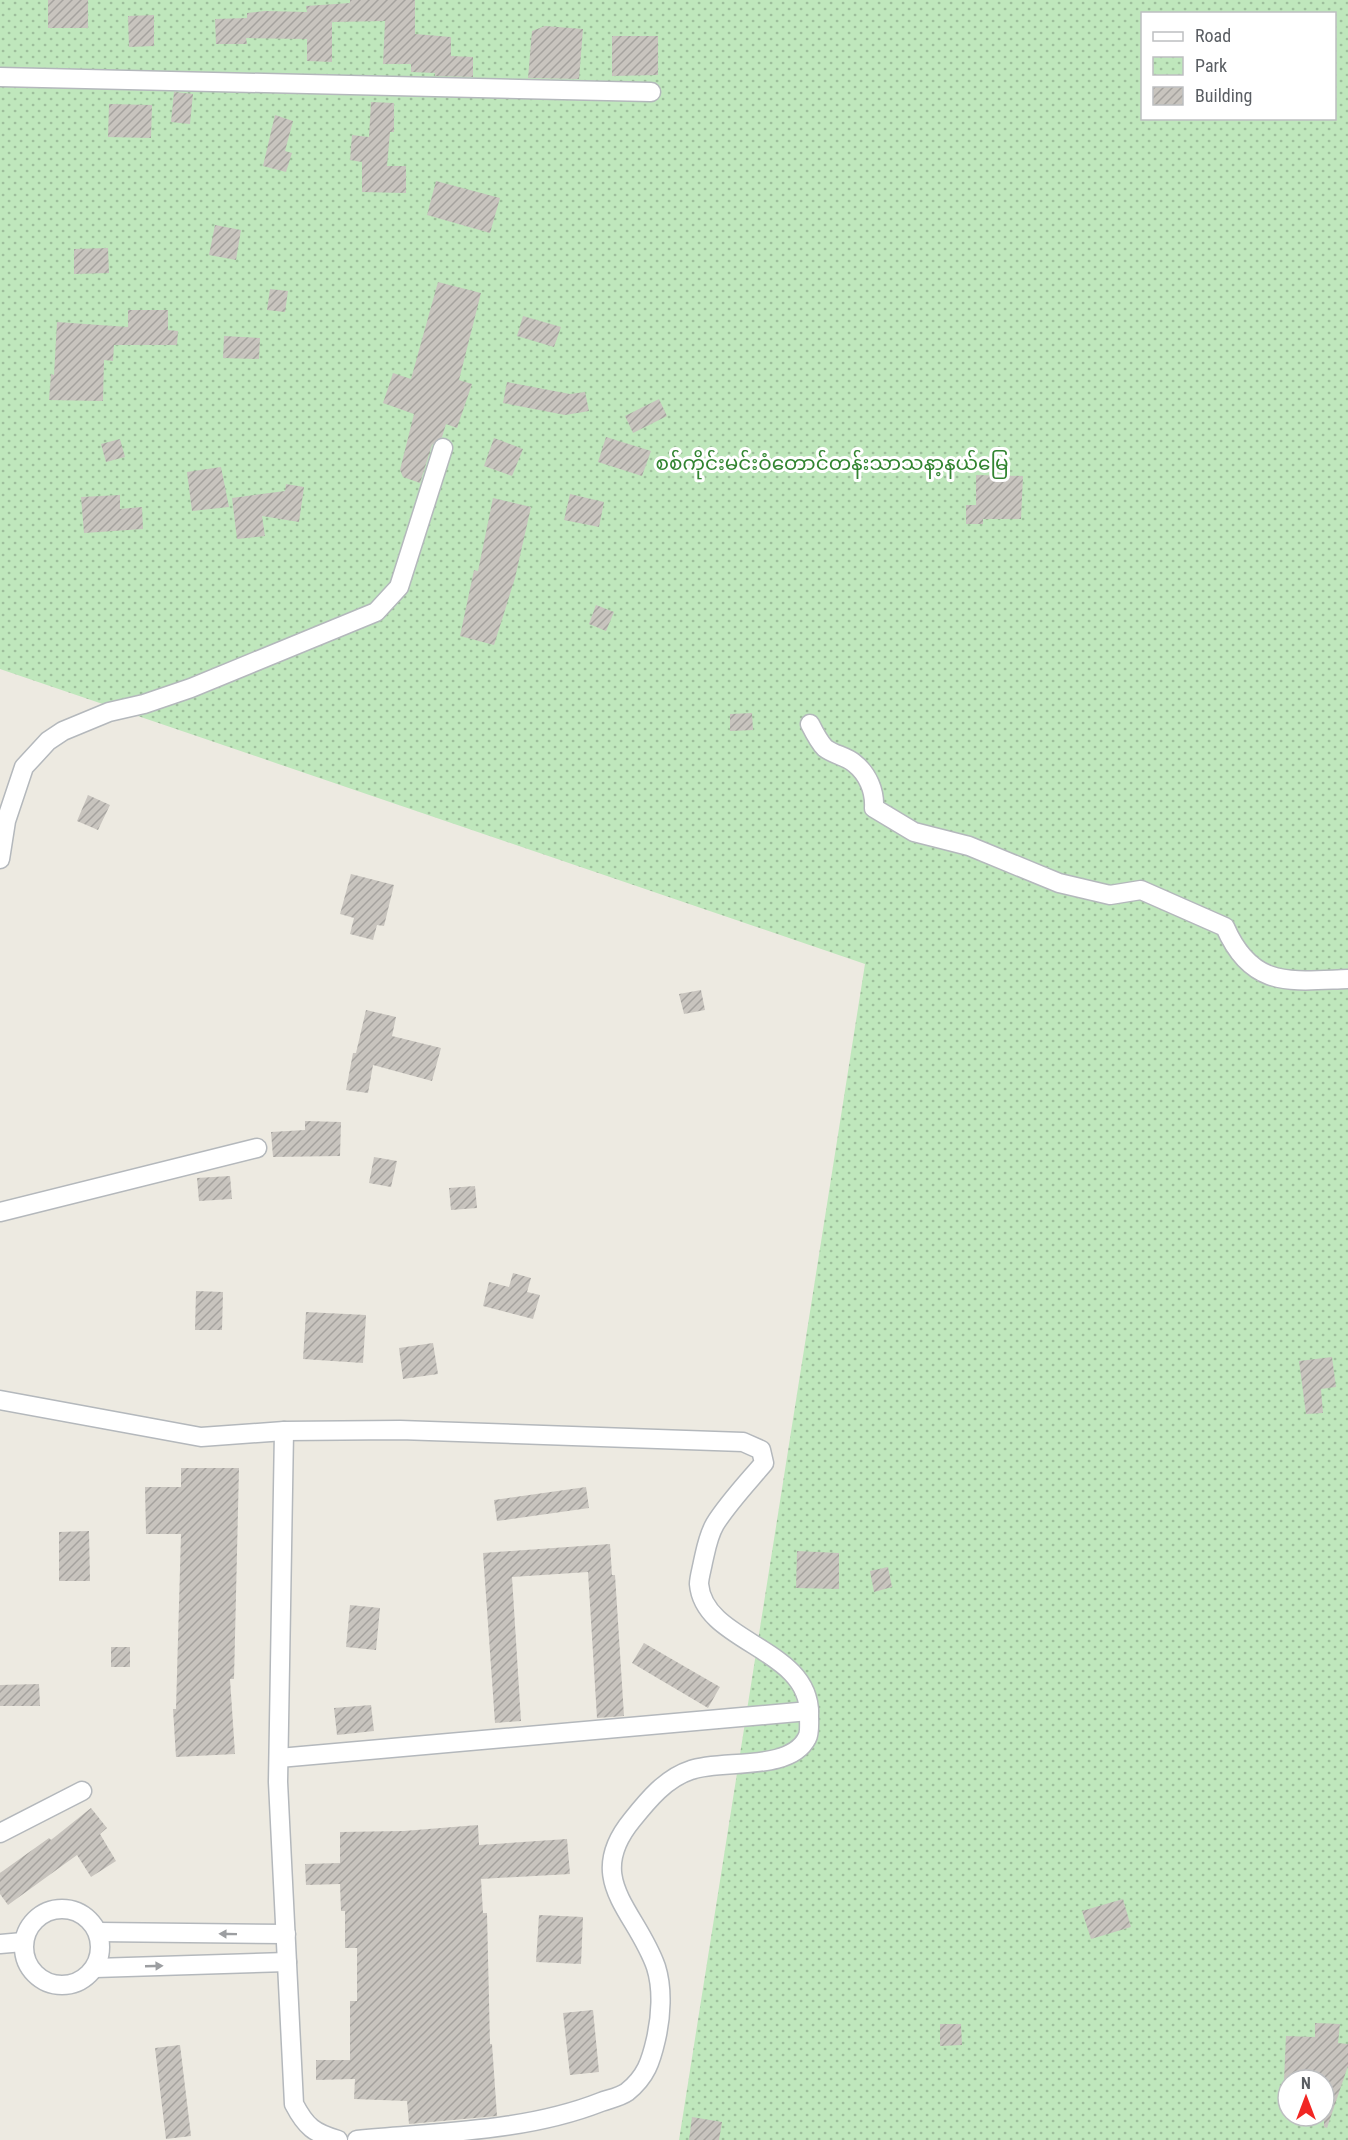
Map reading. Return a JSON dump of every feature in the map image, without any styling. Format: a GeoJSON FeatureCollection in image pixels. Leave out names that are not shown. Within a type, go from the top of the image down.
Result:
{"type":"FeatureCollection","features":[{"type":"Feature","properties":{"kind":"street"},"geometry":{"type":"LineString","coordinates":[[0,77],[651,92]]}},
{"type":"Feature","properties":{"kind":"street"},"geometry":{"type":"LineString","coordinates":[[0,859],[6,821],[24,767],[48,741],[63,731],[109,712],[144,704],[191,688],[376,612],[399,587],[444,448]]}},
{"type":"Feature","properties":{"kind":"street"},"geometry":{"type":"LineString","coordinates":[[810,724],[824,746],[837,756],[854,762],[862,772],[875,793],[874,808],[914,832],[969,846],[1059,883],[1083,890],[1110,895],[1142,890],[1225,927],[1234,947],[1253,968],[1284,981],[1348,979]]}},
{"type":"Feature","properties":{"kind":"street"},"geometry":{"type":"LineString","coordinates":[[0,1212],[257,1148]]}},
{"type":"Feature","properties":{"kind":"street"},"geometry":{"type":"LineString","coordinates":[[0,1400],[201,1437],[284,1431],[400,1430],[742,1442],[761,1450],[764,1463],[716,1523],[707,1542],[699,1584],[712,1616],[791,1670],[806,1693],[809,1711],[807,1737],[792,1755],[692,1769],[667,1783],[645,1803],[619,1836],[610,1860],[613,1882],[627,1913],[645,1940],[657,1969],[660,1992],[659,2026],[649,2068],[626,2092],[583,2109],[505,2126],[357,2140]]}},
{"type":"Feature","properties":{"kind":"street"},"geometry":{"type":"LineString","coordinates":[[284,1431],[279,1758],[294,2104],[316,2133],[338,2140]]}},
{"type":"Feature","properties":{"kind":"street"},"geometry":{"type":"LineString","coordinates":[[279,1758],[809,1711]]}},
{"type":"Feature","properties":{"kind":"street"},"geometry":{"type":"LineString","coordinates":[[0,1833],[82,1791]]}},
{"type":"Feature","properties":{"kind":"street"},"geometry":{"type":"LineString","coordinates":[[57,1909],[74,1910],[88,1918],[98,1932],[101,1951],[95,1968],[83,1980],[66,1986],[49,1984],[34,1974],[25,1960],[23,1942],[29,1926],[41,1914],[57,1909]]}},
{"type":"Feature","properties":{"kind":"street"},"geometry":{"type":"LineString","coordinates":[[98,1932],[286,1934]]}},
{"type":"Feature","properties":{"kind":"street"},"geometry":{"type":"LineString","coordinates":[[0,1944],[23,1942]]}},
{"type":"Feature","properties":{"kind":"street"},"geometry":{"type":"LineString","coordinates":[[95,1968],[287,1962]]}},
{"type":"Feature","properties":{"kind":"green space","name":"စစ်ကိုင်းမင်းဝံတောင်တန်းသာသနာ့နယ်မြေ"},"geometry":{"type":"Polygon","coordinates":[[[0,0],[1348,0],[1348,2140],[679,2140],[865,964],[0,669],[0,0]]]}},
{"type":"Feature","properties":{"kind":"building"},"geometry":{"type":"Polygon","coordinates":[[[48,0],[88,0],[88,28],[48,28],[48,0]]]}},
{"type":"Feature","properties":{"kind":"building"},"geometry":{"type":"Polygon","coordinates":[[[350,0],[415,0],[415,34],[451,37],[451,56],[473,57],[473,77],[435,76],[435,73],[411,72],[411,64],[383,64],[385,21],[332,22],[332,62],[307,61],[307,39],[246,38],[247,44],[216,44],[215,19],[247,18],[247,13],[265,11],[307,12],[306,6],[350,3],[350,0]]]}},
{"type":"Feature","properties":{"kind":"building"},"geometry":{"type":"Polygon","coordinates":[[[154,15],[154,46],[129,47],[128,16],[154,15]]]}},
{"type":"Feature","properties":{"kind":"building"},"geometry":{"type":"Polygon","coordinates":[[[545,26],[583,29],[579,79],[528,78],[532,31],[545,26]]]}},
{"type":"Feature","properties":{"kind":"building"},"geometry":{"type":"Polygon","coordinates":[[[612,36],[658,36],[658,75],[612,76],[612,36]]]}},
{"type":"Feature","properties":{"kind":"building"},"geometry":{"type":"Polygon","coordinates":[[[174,92],[193,94],[190,124],[171,122],[174,92]]]}},
{"type":"Feature","properties":{"kind":"building"},"geometry":{"type":"Polygon","coordinates":[[[371,102],[394,103],[394,132],[390,132],[387,166],[406,166],[406,193],[362,192],[362,162],[350,160],[352,135],[369,137],[371,102]]]}},
{"type":"Feature","properties":{"kind":"building"},"geometry":{"type":"Polygon","coordinates":[[[109,104],[152,105],[151,138],[108,137],[109,104]]]}},
{"type":"Feature","properties":{"kind":"building"},"geometry":{"type":"Polygon","coordinates":[[[275,115],[293,121],[285,151],[292,153],[286,172],[263,166],[275,115]]]}},
{"type":"Feature","properties":{"kind":"building"},"geometry":{"type":"Polygon","coordinates":[[[436,181],[500,198],[490,233],[427,215],[436,181]]]}},
{"type":"Feature","properties":{"kind":"building"},"geometry":{"type":"Polygon","coordinates":[[[215,225],[241,230],[236,260],[209,255],[215,225]]]}},
{"type":"Feature","properties":{"kind":"building"},"geometry":{"type":"Polygon","coordinates":[[[108,248],[109,273],[74,274],[74,249],[108,248]]]}},
{"type":"Feature","properties":{"kind":"building"},"geometry":{"type":"Polygon","coordinates":[[[438,282],[481,293],[459,380],[472,384],[457,428],[446,424],[442,437],[432,445],[420,483],[403,477],[400,470],[414,414],[383,403],[393,373],[411,379],[438,282]]]}},
{"type":"Feature","properties":{"kind":"building"},"geometry":{"type":"Polygon","coordinates":[[[270,289],[288,291],[285,312],[267,310],[270,289]]]}},
{"type":"Feature","properties":{"kind":"building"},"geometry":{"type":"Polygon","coordinates":[[[128,310],[168,310],[168,330],[178,331],[177,345],[114,345],[113,361],[104,360],[103,401],[49,400],[51,374],[54,375],[57,322],[128,327],[128,310]]]}},
{"type":"Feature","properties":{"kind":"building"},"geometry":{"type":"Polygon","coordinates":[[[523,316],[561,327],[554,347],[517,336],[523,316]]]}},
{"type":"Feature","properties":{"kind":"building"},"geometry":{"type":"Polygon","coordinates":[[[224,336],[260,338],[259,359],[223,358],[224,336]]]}},
{"type":"Feature","properties":{"kind":"building"},"geometry":{"type":"Polygon","coordinates":[[[507,382],[570,394],[585,392],[589,411],[565,415],[503,403],[507,382]]]}},
{"type":"Feature","properties":{"kind":"building"},"geometry":{"type":"Polygon","coordinates":[[[659,399],[667,416],[633,433],[625,416],[659,399]]]}},
{"type":"Feature","properties":{"kind":"building"},"geometry":{"type":"Polygon","coordinates":[[[606,437],[651,451],[642,476],[598,462],[606,437]]]}},
{"type":"Feature","properties":{"kind":"building"},"geometry":{"type":"Polygon","coordinates":[[[494,438],[523,449],[512,476],[484,466],[494,438]]]}},
{"type":"Feature","properties":{"kind":"building"},"geometry":{"type":"Polygon","coordinates":[[[120,439],[125,457],[106,462],[101,444],[120,439]]]}},
{"type":"Feature","properties":{"kind":"building"},"geometry":{"type":"Polygon","coordinates":[[[221,467],[229,507],[192,511],[187,472],[221,467]]]}},
{"type":"Feature","properties":{"kind":"building"},"geometry":{"type":"Polygon","coordinates":[[[976,475],[1023,476],[1021,519],[983,519],[983,524],[966,524],[966,505],[976,505],[976,475]]]}},
{"type":"Feature","properties":{"kind":"building"},"geometry":{"type":"Polygon","coordinates":[[[286,484],[304,487],[299,522],[262,516],[265,536],[237,539],[232,498],[285,491],[286,484]]]}},
{"type":"Feature","properties":{"kind":"building"},"geometry":{"type":"Polygon","coordinates":[[[570,494],[604,502],[599,527],[564,520],[570,494]]]}},
{"type":"Feature","properties":{"kind":"building"},"geometry":{"type":"Polygon","coordinates":[[[120,495],[120,509],[142,507],[143,529],[84,533],[81,497],[120,495]]]}},
{"type":"Feature","properties":{"kind":"building"},"geometry":{"type":"Polygon","coordinates":[[[493,498],[531,507],[515,578],[494,645],[460,636],[474,570],[478,571],[493,498]]]}},
{"type":"Feature","properties":{"kind":"building"},"geometry":{"type":"Polygon","coordinates":[[[596,605],[614,612],[606,631],[589,624],[596,605]]]}},
{"type":"Feature","properties":{"kind":"building"},"geometry":{"type":"Polygon","coordinates":[[[752,713],[753,730],[730,731],[730,714],[752,713]]]}},
{"type":"Feature","properties":{"kind":"building"},"geometry":{"type":"Polygon","coordinates":[[[88,795],[110,805],[98,830],[77,821],[88,795]]]}},
{"type":"Feature","properties":{"kind":"building"},"geometry":{"type":"Polygon","coordinates":[[[351,874],[394,885],[384,926],[377,925],[373,940],[350,934],[354,918],[340,914],[351,874]]]}},
{"type":"Feature","properties":{"kind":"building"},"geometry":{"type":"Polygon","coordinates":[[[701,990],[705,1010],[684,1014],[679,994],[701,990]]]}},
{"type":"Feature","properties":{"kind":"building"},"geometry":{"type":"Polygon","coordinates":[[[366,1010],[396,1017],[392,1036],[441,1048],[432,1081],[373,1065],[368,1093],[346,1090],[353,1053],[356,1053],[366,1010]]]}},
{"type":"Feature","properties":{"kind":"building"},"geometry":{"type":"Polygon","coordinates":[[[305,1121],[341,1122],[340,1156],[273,1157],[271,1132],[305,1130],[305,1121]]]}},
{"type":"Feature","properties":{"kind":"building"},"geometry":{"type":"Polygon","coordinates":[[[374,1157],[397,1161],[391,1187],[369,1183],[374,1157]]]}},
{"type":"Feature","properties":{"kind":"building"},"geometry":{"type":"Polygon","coordinates":[[[230,1176],[232,1199],[199,1201],[197,1178],[230,1176]]]}},
{"type":"Feature","properties":{"kind":"building"},"geometry":{"type":"Polygon","coordinates":[[[475,1186],[477,1208],[451,1210],[449,1188],[475,1186]]]}},
{"type":"Feature","properties":{"kind":"building"},"geometry":{"type":"Polygon","coordinates":[[[513,1273],[531,1278],[527,1292],[540,1295],[533,1319],[483,1306],[489,1282],[509,1287],[513,1273]]]}},
{"type":"Feature","properties":{"kind":"building"},"geometry":{"type":"Polygon","coordinates":[[[196,1291],[223,1292],[222,1330],[195,1330],[196,1291]]]}},
{"type":"Feature","properties":{"kind":"building"},"geometry":{"type":"Polygon","coordinates":[[[306,1312],[366,1315],[363,1363],[303,1359],[306,1312]]]}},
{"type":"Feature","properties":{"kind":"building"},"geometry":{"type":"Polygon","coordinates":[[[433,1343],[438,1374],[403,1379],[399,1348],[433,1343]]]}},
{"type":"Feature","properties":{"kind":"building"},"geometry":{"type":"Polygon","coordinates":[[[1332,1357],[1336,1387],[1321,1389],[1323,1413],[1306,1414],[1299,1361],[1332,1357]]]}},
{"type":"Feature","properties":{"kind":"building"},"geometry":{"type":"Polygon","coordinates":[[[181,1468],[239,1468],[234,1679],[230,1679],[235,1754],[176,1757],[173,1709],[176,1709],[181,1534],[146,1534],[145,1487],[181,1487],[181,1468]]]}},
{"type":"Feature","properties":{"kind":"building"},"geometry":{"type":"Polygon","coordinates":[[[586,1487],[589,1508],[497,1521],[494,1500],[586,1487]]]}},
{"type":"Feature","properties":{"kind":"building"},"geometry":{"type":"Polygon","coordinates":[[[89,1531],[90,1581],[59,1581],[59,1532],[89,1531]]]}},
{"type":"Feature","properties":{"kind":"building"},"geometry":{"type":"Polygon","coordinates":[[[610,1544],[612,1575],[615,1575],[624,1716],[597,1718],[588,1572],[512,1577],[521,1721],[495,1723],[483,1553],[610,1544]]]}},
{"type":"Feature","properties":{"kind":"building"},"geometry":{"type":"Polygon","coordinates":[[[797,1551],[839,1553],[839,1589],[796,1588],[797,1551]]]}},
{"type":"Feature","properties":{"kind":"building"},"geometry":{"type":"Polygon","coordinates":[[[888,1567],[892,1587],[874,1592],[870,1571],[888,1567]]]}},
{"type":"Feature","properties":{"kind":"building"},"geometry":{"type":"Polygon","coordinates":[[[350,1605],[380,1608],[376,1650],[346,1647],[350,1605]]]}},
{"type":"Feature","properties":{"kind":"building"},"geometry":{"type":"Polygon","coordinates":[[[644,1643],[720,1687],[708,1708],[632,1663],[644,1643]]]}},
{"type":"Feature","properties":{"kind":"building"},"geometry":{"type":"Polygon","coordinates":[[[111,1647],[130,1647],[130,1667],[111,1667],[111,1647]]]}},
{"type":"Feature","properties":{"kind":"building"},"geometry":{"type":"Polygon","coordinates":[[[39,1684],[40,1706],[0,1706],[0,1685],[39,1684]]]}},
{"type":"Feature","properties":{"kind":"building"},"geometry":{"type":"Polygon","coordinates":[[[371,1705],[374,1731],[337,1735],[334,1708],[371,1705]]]}},
{"type":"Feature","properties":{"kind":"building"},"geometry":{"type":"Polygon","coordinates":[[[91,1808],[107,1828],[100,1834],[116,1861],[91,1877],[77,1855],[8,1905],[0,1894],[0,1873],[49,1838],[51,1840],[91,1808]]]}},
{"type":"Feature","properties":{"kind":"building"},"geometry":{"type":"Polygon","coordinates":[[[478,1825],[479,1845],[567,1839],[570,1874],[481,1879],[483,1913],[487,1913],[490,2044],[492,2044],[497,2116],[409,2124],[407,2101],[354,2099],[355,2079],[316,2080],[316,2060],[350,2060],[350,2001],[357,2001],[357,1948],[345,1948],[345,1911],[341,1911],[340,1884],[306,1885],[305,1864],[340,1863],[340,1832],[404,1831],[478,1825]]]}},
{"type":"Feature","properties":{"kind":"building"},"geometry":{"type":"Polygon","coordinates":[[[1123,1899],[1131,1927],[1091,1939],[1082,1911],[1123,1899]]]}},
{"type":"Feature","properties":{"kind":"building"},"geometry":{"type":"Polygon","coordinates":[[[539,1915],[583,1917],[581,1964],[536,1962],[539,1915]]]}},
{"type":"Feature","properties":{"kind":"building"},"geometry":{"type":"Polygon","coordinates":[[[593,2010],[599,2072],[570,2075],[563,2013],[593,2010]]]}},
{"type":"Feature","properties":{"kind":"building"},"geometry":{"type":"Polygon","coordinates":[[[1315,2023],[1340,2024],[1338,2043],[1348,2044],[1348,2066],[1336,2101],[1336,2068],[1285,2068],[1286,2036],[1315,2037],[1315,2023]]]}},
{"type":"Feature","properties":{"kind":"building"},"geometry":{"type":"Polygon","coordinates":[[[940,2024],[961,2024],[962,2045],[940,2046],[940,2024]]]}},
{"type":"Feature","properties":{"kind":"building"},"geometry":{"type":"Polygon","coordinates":[[[180,2045],[191,2136],[166,2139],[155,2048],[180,2045]]]}},
{"type":"Feature","properties":{"kind":"building"},"geometry":{"type":"Polygon","coordinates":[[[692,2117],[722,2122],[719,2140],[689,2140],[692,2117]]]}}]}
